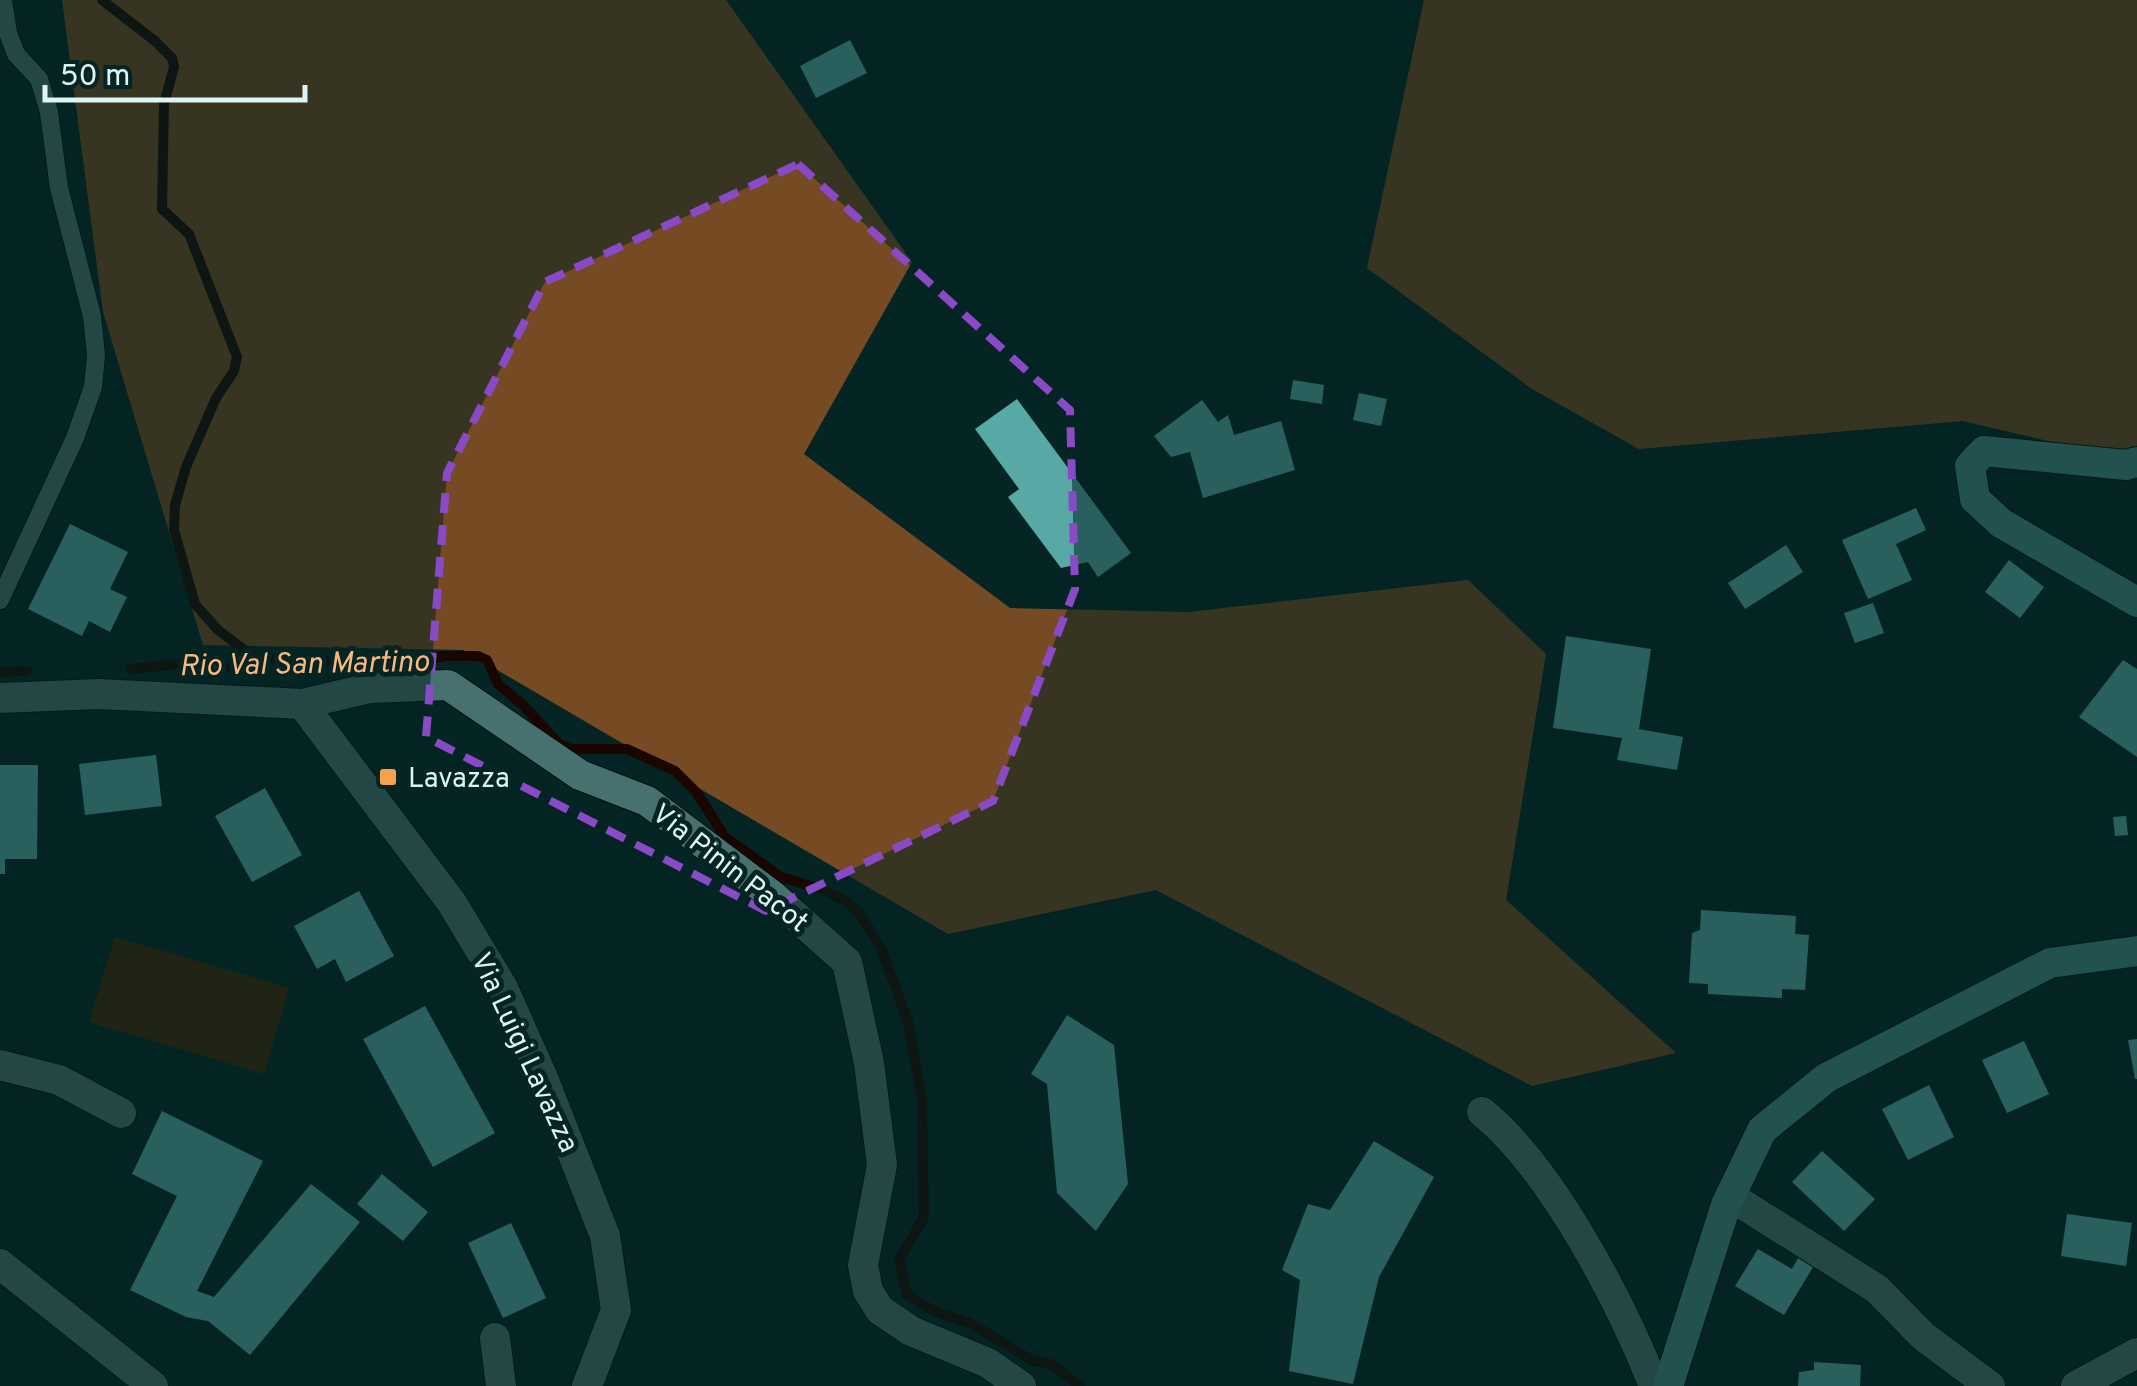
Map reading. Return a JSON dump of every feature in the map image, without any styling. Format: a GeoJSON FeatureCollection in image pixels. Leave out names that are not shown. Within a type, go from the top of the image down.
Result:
{"type":"FeatureCollection","features":[{"type":"Feature","properties":{"kind":"street"},"geometry":{"type":"LineString","coordinates":[[2137,462],[2126,465],[1984,450],[1970,466],[1975,499],[2001,523],[2137,602]]}},
{"type":"Feature","properties":{"kind":"street","name":"Via Pinin Pacot"},"geometry":{"type":"LineString","coordinates":[[0,698],[99,694],[302,704],[370,688],[448,685],[580,775],[647,801],[773,896],[847,962],[869,1063],[882,1165],[864,1266],[868,1291],[880,1310],[911,1330],[988,1364],[1021,1386]]}},
{"type":"Feature","properties":{"kind":"street","name":"Via Luigi Lavazza"},"geometry":{"type":"LineString","coordinates":[[302,704],[452,903],[503,988],[544,1078],[606,1236],[616,1310],[587,1386]]}},
{"type":"Feature","properties":{"kind":"street"},"geometry":{"type":"LineString","coordinates":[[1668,1386],[1730,1196],[1762,1130],[1826,1078],[2050,963],[2137,952]]}},
{"type":"Feature","properties":{"kind":"street"},"geometry":{"type":"LineString","coordinates":[[0,1066],[59,1080],[121,1113]]}},
{"type":"Feature","properties":{"kind":"street"},"geometry":{"type":"LineString","coordinates":[[1482,1112],[1504,1130],[1561,1207],[1612,1293],[1654,1386]]}},
{"type":"Feature","properties":{"kind":"street"},"geometry":{"type":"LineString","coordinates":[[1730,1196],[1877,1289],[1923,1336],[1990,1386]]}},
{"type":"Feature","properties":{"kind":"street"},"geometry":{"type":"LineString","coordinates":[[0,1264],[153,1386]]}},
{"type":"Feature","properties":{"kind":"street"},"geometry":{"type":"LineString","coordinates":[[495,1338],[501,1386]]}},
{"type":"Feature","properties":{"kind":"street"},"geometry":{"type":"LineString","coordinates":[[2076,1386],[2137,1352]]}},
{"type":"Feature","properties":{"kind":"lane"},"geometry":{"type":"LineString","coordinates":[[0,600],[75,438],[93,387],[96,355],[92,316],[59,188],[49,112],[39,79],[16,54],[3,0]]}},
{"type":"Feature","properties":{"kind":"highlighted area"},"geometry":{"type":"Polygon","coordinates":[[[798,164],[1070,410],[1075,589],[993,801],[766,911],[426,737],[447,473],[545,282],[798,164]]]}},
{"type":"Feature","properties":{"kind":"shaded area"},"geometry":{"type":"Polygon","coordinates":[[[62,0],[726,0],[912,262],[804,454],[1010,608],[1188,612],[1468,580],[1546,654],[1506,900],[1676,1053],[1532,1086],[1156,890],[948,934],[463,650],[203,645],[103,312],[62,0]]]}},
{"type":"Feature","properties":{"kind":"shaded area"},"geometry":{"type":"Polygon","coordinates":[[[1424,0],[2137,0],[2137,462],[1963,421],[1639,449],[1532,389],[1367,268],[1424,0]]]}},
{"type":"Feature","properties":{"kind":"shaded area"},"geometry":{"type":"Polygon","coordinates":[[[115,937],[289,988],[264,1074],[89,1022],[115,937]]]}},
{"type":"Feature","properties":{"kind":"building"},"geometry":{"type":"Polygon","coordinates":[[[850,40],[867,73],[816,98],[800,66],[850,40]]]}},
{"type":"Feature","properties":{"kind":"building"},"geometry":{"type":"Polygon","coordinates":[[[1293,380],[1324,385],[1322,404],[1290,399],[1293,380]]]}},
{"type":"Feature","properties":{"kind":"building"},"geometry":{"type":"Polygon","coordinates":[[[1359,393],[1387,399],[1381,426],[1353,420],[1359,393]]]}},
{"type":"Feature","properties":{"kind":"building"},"geometry":{"type":"Polygon","coordinates":[[[1017,399],[1131,553],[1098,577],[1088,562],[1061,568],[1008,497],[1019,489],[975,429],[1017,399]]]}},
{"type":"Feature","properties":{"kind":"building"},"geometry":{"type":"Polygon","coordinates":[[[1202,400],[1218,422],[1228,415],[1234,435],[1281,421],[1295,470],[1203,498],[1190,452],[1171,457],[1154,436],[1202,400]]]}},
{"type":"Feature","properties":{"kind":"building"},"geometry":{"type":"Polygon","coordinates":[[[1916,508],[1926,530],[1896,544],[1912,580],[1868,599],[1842,540],[1916,508]]]}},
{"type":"Feature","properties":{"kind":"building"},"geometry":{"type":"Polygon","coordinates":[[[70,524],[128,552],[110,589],[127,597],[110,632],[89,621],[82,636],[28,609],[70,524]]]}},
{"type":"Feature","properties":{"kind":"building"},"geometry":{"type":"Polygon","coordinates":[[[1786,545],[1803,572],[1745,609],[1728,583],[1786,545]]]}},
{"type":"Feature","properties":{"kind":"building"},"geometry":{"type":"Polygon","coordinates":[[[2009,560],[2044,587],[2020,618],[1985,592],[2009,560]]]}},
{"type":"Feature","properties":{"kind":"building"},"geometry":{"type":"Polygon","coordinates":[[[1873,603],[1884,633],[1855,643],[1844,613],[1873,603]]]}},
{"type":"Feature","properties":{"kind":"building"},"geometry":{"type":"Polygon","coordinates":[[[1566,636],[1651,649],[1639,729],[1683,737],[1677,770],[1617,760],[1622,738],[1553,728],[1566,636]]]}},
{"type":"Feature","properties":{"kind":"building"},"geometry":{"type":"Polygon","coordinates":[[[2123,660],[2137,669],[2137,757],[2079,717],[2123,660]]]}},
{"type":"Feature","properties":{"kind":"building"},"geometry":{"type":"Polygon","coordinates":[[[156,755],[162,806],[85,815],[79,764],[156,755]]]}},
{"type":"Feature","properties":{"kind":"building"},"geometry":{"type":"Polygon","coordinates":[[[0,765],[38,765],[37,859],[5,859],[5,874],[0,874],[0,765]]]}},
{"type":"Feature","properties":{"kind":"building"},"geometry":{"type":"Polygon","coordinates":[[[265,788],[302,855],[252,882],[215,816],[265,788]]]}},
{"type":"Feature","properties":{"kind":"building"},"geometry":{"type":"Polygon","coordinates":[[[2126,816],[2128,835],[2115,836],[2113,817],[2126,816]]]}},
{"type":"Feature","properties":{"kind":"building"},"geometry":{"type":"Polygon","coordinates":[[[359,891],[394,956],[346,982],[335,959],[317,969],[294,926],[359,891]]]}},
{"type":"Feature","properties":{"kind":"building"},"geometry":{"type":"Polygon","coordinates":[[[1701,910],[1796,916],[1795,934],[1809,935],[1805,990],[1782,989],[1782,998],[1708,994],[1708,984],[1689,983],[1692,933],[1700,930],[1701,910]]]}},
{"type":"Feature","properties":{"kind":"building"},"geometry":{"type":"Polygon","coordinates":[[[425,1006],[495,1133],[433,1167],[363,1039],[425,1006]]]}},
{"type":"Feature","properties":{"kind":"building"},"geometry":{"type":"Polygon","coordinates":[[[1067,1015],[1114,1045],[1128,1184],[1096,1231],[1057,1193],[1047,1084],[1031,1074],[1067,1015]]]}},
{"type":"Feature","properties":{"kind":"building"},"geometry":{"type":"Polygon","coordinates":[[[2137,1039],[2137,1079],[2135,1079],[2128,1040],[2137,1039]]]}},
{"type":"Feature","properties":{"kind":"building"},"geometry":{"type":"Polygon","coordinates":[[[2024,1041],[2049,1094],[2007,1113],[1982,1060],[2024,1041]]]}},
{"type":"Feature","properties":{"kind":"building"},"geometry":{"type":"Polygon","coordinates":[[[1929,1085],[1954,1137],[1908,1160],[1882,1109],[1929,1085]]]}},
{"type":"Feature","properties":{"kind":"building"},"geometry":{"type":"Polygon","coordinates":[[[162,1111],[263,1161],[197,1291],[214,1297],[311,1184],[360,1222],[250,1355],[208,1321],[186,1317],[130,1290],[177,1196],[132,1174],[162,1111]]]}},
{"type":"Feature","properties":{"kind":"building"},"geometry":{"type":"Polygon","coordinates":[[[1374,1141],[1434,1177],[1379,1277],[1353,1384],[1289,1371],[1300,1280],[1282,1270],[1308,1204],[1330,1210],[1374,1141]]]}},
{"type":"Feature","properties":{"kind":"building"},"geometry":{"type":"Polygon","coordinates":[[[1822,1151],[1875,1199],[1844,1231],[1792,1182],[1822,1151]]]}},
{"type":"Feature","properties":{"kind":"building"},"geometry":{"type":"Polygon","coordinates":[[[382,1174],[428,1212],[403,1241],[357,1204],[382,1174]]]}},
{"type":"Feature","properties":{"kind":"building"},"geometry":{"type":"Polygon","coordinates":[[[2067,1214],[2132,1223],[2126,1266],[2061,1256],[2067,1214]]]}},
{"type":"Feature","properties":{"kind":"building"},"geometry":{"type":"Polygon","coordinates":[[[511,1223],[546,1298],[503,1318],[468,1243],[511,1223]]]}},
{"type":"Feature","properties":{"kind":"building"},"geometry":{"type":"Polygon","coordinates":[[[1758,1249],[1792,1269],[1800,1255],[1815,1264],[1784,1315],[1735,1286],[1758,1249]]]}},
{"type":"Feature","properties":{"kind":"building"},"geometry":{"type":"Polygon","coordinates":[[[1814,1362],[1861,1365],[1860,1386],[1798,1386],[1799,1372],[1814,1370],[1814,1362]]]}},
{"type":"Feature","properties":{"kind":"waterway"},"geometry":{"type":"LineString","coordinates":[[102,0],[172,58],[174,67],[164,104],[162,209],[189,234],[237,357],[234,371],[216,398],[186,467],[175,505],[174,530],[195,604],[218,630],[255,658]]}},
{"type":"Feature","properties":{"kind":"waterway","name":"Rio Val San Martino"},"geometry":{"type":"LineString","coordinates":[[131,669],[188,663],[235,668],[255,658],[402,665],[445,656],[478,656],[487,660],[498,684],[559,744],[571,749],[627,749],[675,771],[697,793],[725,837],[781,877],[848,902],[881,948],[908,1021],[922,1100],[924,1217],[899,1260],[907,1295],[934,1311],[972,1324],[1033,1361],[1051,1364],[1080,1386]]}},
{"type":"Feature","properties":{"kind":"waterway","name":"Rio Val San Martino"},"geometry":{"type":"LineString","coordinates":[[0,672],[27,671]]}},
{"type":"Feature","properties":{"kind":"place","name":"Lavazza"},"geometry":{"type":"Point","coordinates":[388,777]}}]}
